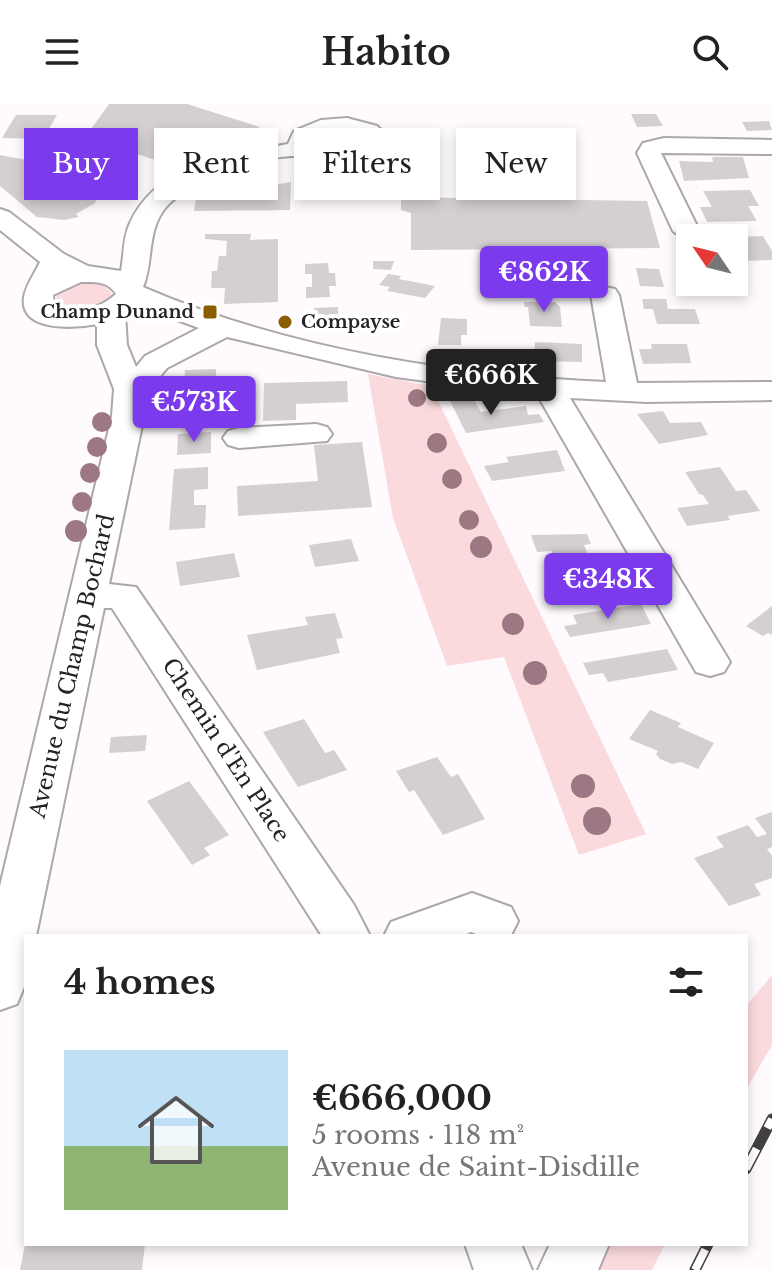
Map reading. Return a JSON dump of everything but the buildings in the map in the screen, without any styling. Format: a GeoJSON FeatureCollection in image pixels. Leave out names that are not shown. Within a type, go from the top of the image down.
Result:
{"type":"FeatureCollection","features":[{"type":"Feature","properties":{"kind":"street"},"geometry":{"type":"LineString","coordinates":[[651,153],[664,145],[772,147]]}},
{"type":"Feature","properties":{"kind":"street"},"geometry":{"type":"LineString","coordinates":[[120,310],[136,273],[135,257],[154,191],[201,173],[229,155],[294,149]]}},
{"type":"Feature","properties":{"kind":"street"},"geometry":{"type":"LineString","coordinates":[[651,153],[712,159]]}},
{"type":"Feature","properties":{"kind":"street"},"geometry":{"type":"LineString","coordinates":[[651,153],[683,224]]}},
{"type":"Feature","properties":{"kind":"street"},"geometry":{"type":"LineString","coordinates":[[0,217],[54,260],[88,274],[117,278],[120,310]]}},
{"type":"Feature","properties":{"kind":"street"},"geometry":{"type":"LineString","coordinates":[[43,289],[60,279],[88,274],[135,257]]}},
{"type":"Feature","properties":{"kind":"street"},"geometry":{"type":"LineString","coordinates":[[54,260],[37,298],[39,307],[62,318],[120,310],[224,327],[391,367],[548,387],[623,392],[772,391]]}},
{"type":"Feature","properties":{"kind":"street"},"geometry":{"type":"LineString","coordinates":[[605,295],[623,392]]}},
{"type":"Feature","properties":{"kind":"street","name":"Avenue du Champ Bochard"},"geometry":{"type":"LineString","coordinates":[[0,989],[128,416],[129,395],[120,310]]}},
{"type":"Feature","properties":{"kind":"street"},"geometry":{"type":"LineString","coordinates":[[129,395],[156,362],[224,327]]}},
{"type":"Feature","properties":{"kind":"street"},"geometry":{"type":"LineString","coordinates":[[548,387],[710,662]]}},
{"type":"Feature","properties":{"kind":"street"},"geometry":{"type":"LineString","coordinates":[[239,438],[316,434]]}},
{"type":"Feature","properties":{"kind":"street","name":"Chemin d'En Place"},"geometry":{"type":"LineString","coordinates":[[87,596],[123,596],[345,934]]}},
{"type":"Feature","properties":{"kind":"street"},"geometry":{"type":"LineString","coordinates":[[413,934],[472,912],[494,921]]}},
{"type":"Feature","properties":{"kind":"street"},"geometry":{"type":"LineString","coordinates":[[494,1246],[503,1270]]}},
{"type":"Feature","properties":{"kind":"street"},"geometry":{"type":"LineString","coordinates":[[567,1270],[580,1246]]}},
{"type":"Feature","properties":{"kind":"shaded area"},"geometry":{"type":"Polygon","coordinates":[[[80,283],[102,285],[111,292],[111,297],[100,305],[86,309],[72,309],[59,304],[56,298],[58,293],[80,283]]]}},
{"type":"Feature","properties":{"kind":"shaded area"},"geometry":{"type":"Polygon","coordinates":[[[368,374],[431,386],[646,834],[579,855],[504,657],[447,666],[393,518],[368,374]]]}},
{"type":"Feature","properties":{"kind":"shaded area"},"geometry":{"type":"Polygon","coordinates":[[[772,975],[772,1045],[748,1087],[748,1004],[772,975]]]}},
{"type":"Feature","properties":{"kind":"shaded area"},"geometry":{"type":"Polygon","coordinates":[[[607,1246],[664,1246],[652,1270],[595,1270],[607,1246]]]}},
{"type":"Feature","properties":{"kind":"railway"},"geometry":{"type":"LineString","coordinates":[[748,1165],[772,1119]]}},
{"type":"Feature","properties":{"kind":"railway"},"geometry":{"type":"LineString","coordinates":[[695,1270],[707,1246]]}},
{"type":"Feature","properties":{"kind":"place","name":"Champ Dunand"},"geometry":{"type":"Point","coordinates":[210,312]}},
{"type":"Feature","properties":{"kind":"place","name":"Compayse"},"geometry":{"type":"Point","coordinates":[285,322]}}]}
